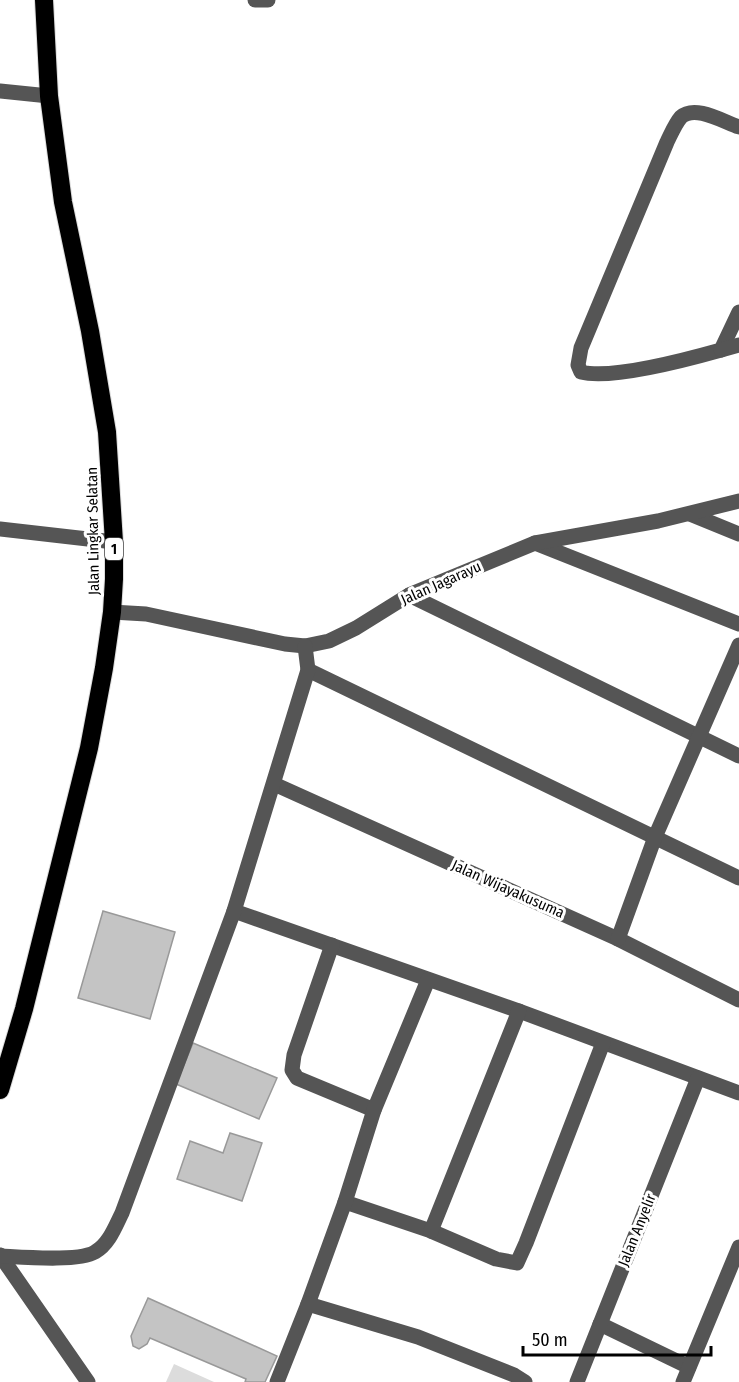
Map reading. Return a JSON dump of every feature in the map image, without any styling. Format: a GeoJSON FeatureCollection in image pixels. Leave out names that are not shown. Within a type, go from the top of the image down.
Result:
{"type":"FeatureCollection","features":[{"type":"Feature","properties":{"kind":"highway","name":"Jalan Lingkar Selatan"},"geometry":{"type":"LineString","coordinates":[[0,1090],[24,1009],[74,813],[104,668],[112,612],[114,542],[107,432],[90,331],[63,202],[49,96],[44,0]]}},
{"type":"Feature","properties":{"kind":"street"},"geometry":{"type":"LineString","coordinates":[[255,0],[268,0]]}},
{"type":"Feature","properties":{"kind":"street"},"geometry":{"type":"LineString","coordinates":[[0,91],[49,96]]}},
{"type":"Feature","properties":{"kind":"street"},"geometry":{"type":"LineString","coordinates":[[739,127],[698,113],[686,113],[679,119],[667,142],[586,337],[578,364],[581,372],[600,374],[682,361],[739,345]]}},
{"type":"Feature","properties":{"kind":"street"},"geometry":{"type":"LineString","coordinates":[[721,350],[739,312]]}},
{"type":"Feature","properties":{"kind":"street","name":"Jalan Jagarayu"},"geometry":{"type":"LineString","coordinates":[[112,612],[146,614],[285,644],[305,646],[329,641],[356,628],[409,595],[535,543],[690,514],[739,501]]}},
{"type":"Feature","properties":{"kind":"street"},"geometry":{"type":"LineString","coordinates":[[690,514],[739,534]]}},
{"type":"Feature","properties":{"kind":"street"},"geometry":{"type":"LineString","coordinates":[[0,529],[114,542]]}},
{"type":"Feature","properties":{"kind":"street"},"geometry":{"type":"LineString","coordinates":[[535,543],[739,624]]}},
{"type":"Feature","properties":{"kind":"street"},"geometry":{"type":"LineString","coordinates":[[409,595],[739,756]]}},
{"type":"Feature","properties":{"kind":"street"},"geometry":{"type":"LineString","coordinates":[[618,939],[655,837],[739,645]]}},
{"type":"Feature","properties":{"kind":"street"},"geometry":{"type":"LineString","coordinates":[[0,1256],[71,1257],[94,1253],[107,1241],[122,1213],[234,911],[308,670],[305,646]]}},
{"type":"Feature","properties":{"kind":"street"},"geometry":{"type":"LineString","coordinates":[[308,670],[739,878]]}},
{"type":"Feature","properties":{"kind":"street","name":"Jalan Wijayakusuma"},"geometry":{"type":"LineString","coordinates":[[274,784],[618,939],[739,1000]]}},
{"type":"Feature","properties":{"kind":"street"},"geometry":{"type":"LineString","coordinates":[[234,911],[519,1011],[739,1093]]}},
{"type":"Feature","properties":{"kind":"street"},"geometry":{"type":"LineString","coordinates":[[332,945],[294,1055],[292,1070],[297,1078],[374,1110]]}},
{"type":"Feature","properties":{"kind":"street"},"geometry":{"type":"LineString","coordinates":[[277,1382],[345,1202],[374,1110],[428,980]]}},
{"type":"Feature","properties":{"kind":"street"},"geometry":{"type":"LineString","coordinates":[[431,1231],[519,1011]]}},
{"type":"Feature","properties":{"kind":"street"},"geometry":{"type":"LineString","coordinates":[[345,1202],[431,1231],[496,1259],[517,1263],[603,1043]]}},
{"type":"Feature","properties":{"kind":"street","name":"Jalan Anyelir"},"geometry":{"type":"LineString","coordinates":[[577,1382],[698,1078]]}},
{"type":"Feature","properties":{"kind":"street"},"geometry":{"type":"LineString","coordinates":[[683,1382],[739,1247]]}},
{"type":"Feature","properties":{"kind":"street"},"geometry":{"type":"LineString","coordinates":[[0,1256],[88,1382]]}},
{"type":"Feature","properties":{"kind":"street"},"geometry":{"type":"LineString","coordinates":[[308,1304],[418,1337],[514,1375],[525,1382]]}},
{"type":"Feature","properties":{"kind":"street"},"geometry":{"type":"LineString","coordinates":[[600,1324],[689,1367]]}},
{"type":"Feature","properties":{"kind":"shaded area"},"geometry":{"type":"Polygon","coordinates":[[[174,1364],[214,1382],[166,1382],[174,1364]]]}},
{"type":"Feature","properties":{"kind":"building"},"geometry":{"type":"Polygon","coordinates":[[[103,911],[175,932],[150,1019],[78,998],[103,911]]]}},
{"type":"Feature","properties":{"kind":"building"},"geometry":{"type":"Polygon","coordinates":[[[193,1043],[277,1078],[259,1119],[176,1084],[193,1043]]]}},
{"type":"Feature","properties":{"kind":"building"},"geometry":{"type":"Polygon","coordinates":[[[230,1133],[262,1143],[242,1201],[177,1179],[190,1141],[223,1153],[230,1133]]]}},
{"type":"Feature","properties":{"kind":"building"},"geometry":{"type":"Polygon","coordinates":[[[148,1298],[277,1356],[265,1382],[245,1382],[246,1379],[150,1338],[147,1344],[139,1349],[133,1346],[131,1336],[148,1298]]]}}]}
